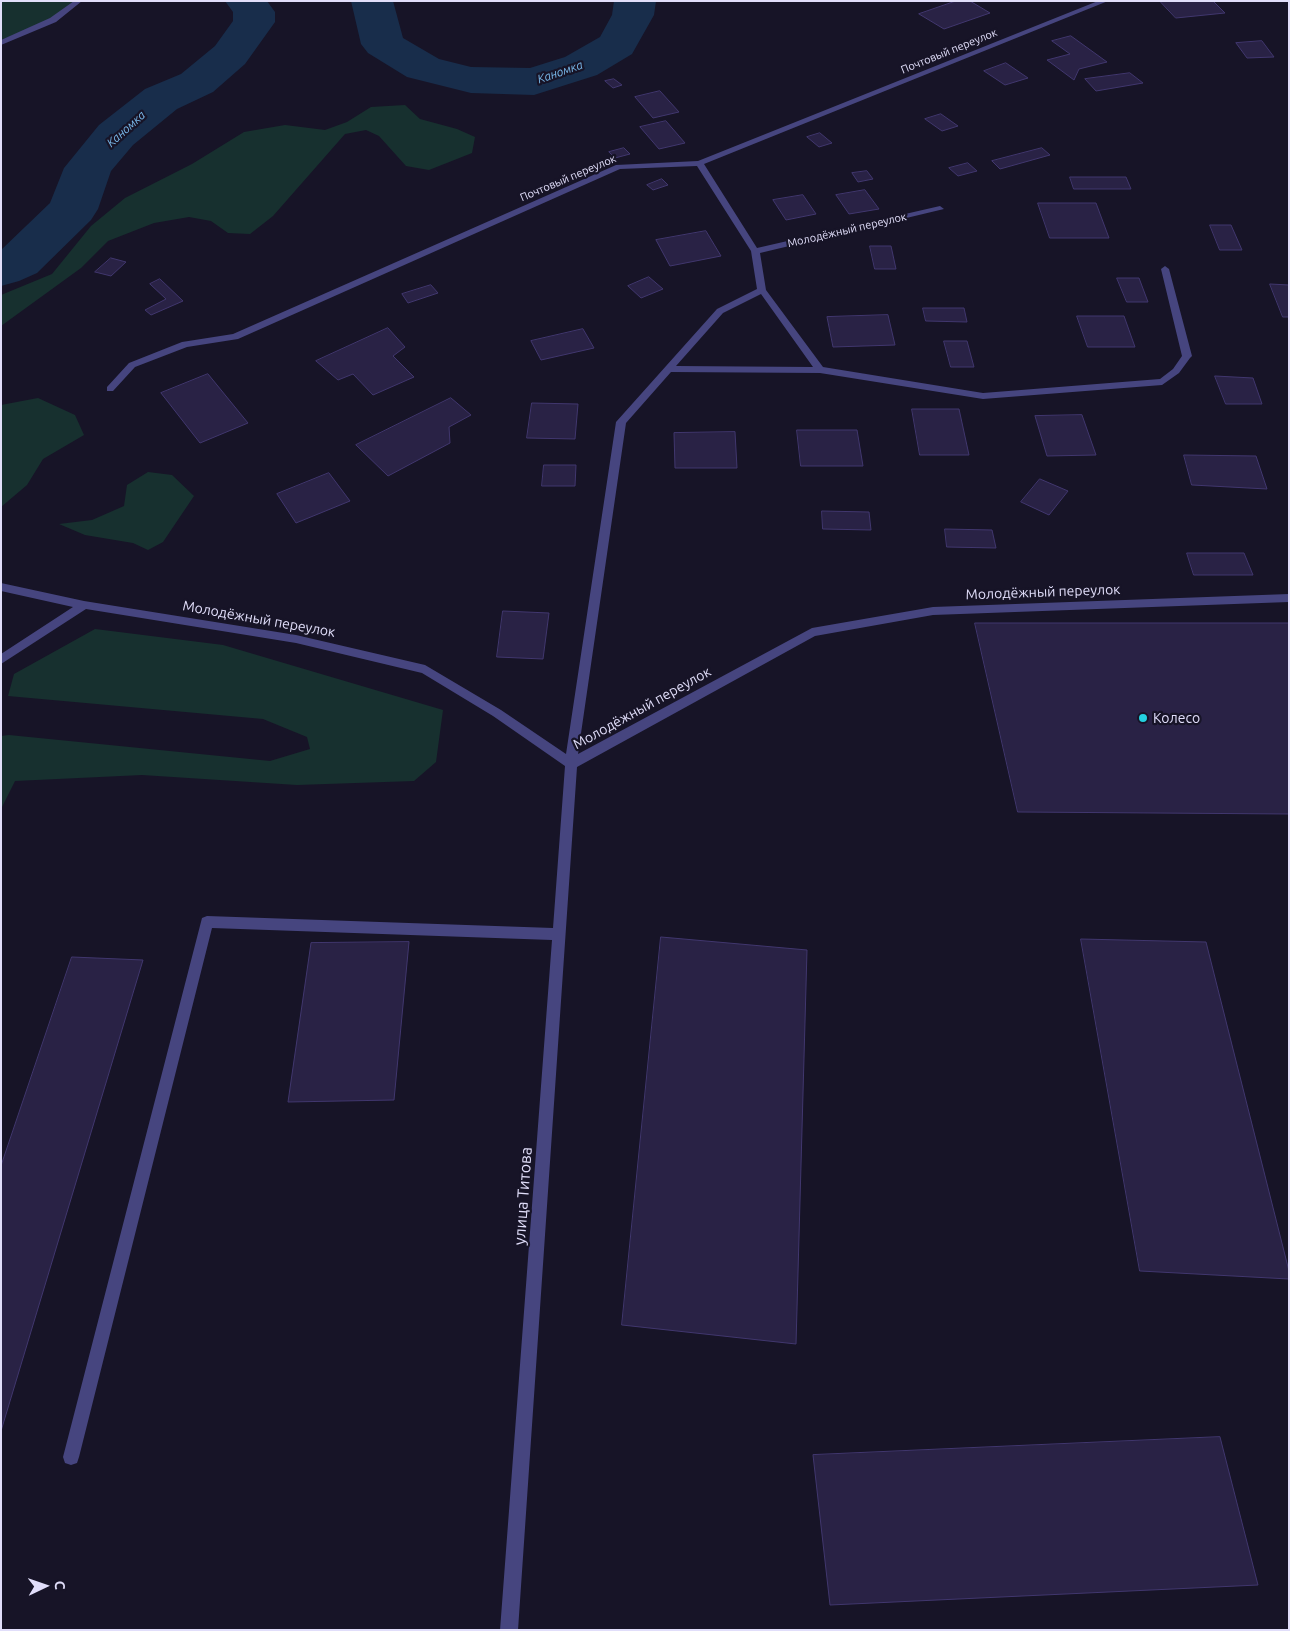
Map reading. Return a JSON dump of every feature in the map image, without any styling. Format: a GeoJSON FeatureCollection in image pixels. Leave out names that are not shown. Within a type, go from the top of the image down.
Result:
{"type":"FeatureCollection","features":[{"type":"Feature","properties":{"kind":"street"},"geometry":{"type":"LineString","coordinates":[[1,43],[53,20],[79,1]]}},
{"type":"Feature","properties":{"kind":"street","name":"Почтовый переулок"},"geometry":{"type":"LineString","coordinates":[[110,389],[132,365],[185,344],[235,338],[619,167],[699,163],[1105,1]]}},
{"type":"Feature","properties":{"kind":"street"},"geometry":{"type":"LineString","coordinates":[[699,163],[755,251],[762,290],[820,370]]}},
{"type":"Feature","properties":{"kind":"street","name":"Молодёжный переулок"},"geometry":{"type":"LineString","coordinates":[[755,251],[940,209]]}},
{"type":"Feature","properties":{"kind":"street"},"geometry":{"type":"LineString","coordinates":[[669,369],[820,370],[983,396],[1162,382],[1176,371],[1187,356],[1165,269]]}},
{"type":"Feature","properties":{"kind":"street","name":"улица Титова"},"geometry":{"type":"LineString","coordinates":[[508,1630],[571,764],[621,422],[720,311],[762,290]]}},
{"type":"Feature","properties":{"kind":"street","name":"Молодёжный переулок"},"geometry":{"type":"LineString","coordinates":[[1,587],[84,605],[296,639],[424,669],[497,713],[571,764],[812,632],[933,611],[1289,598]]}},
{"type":"Feature","properties":{"kind":"street"},"geometry":{"type":"LineString","coordinates":[[1,660],[84,605]]}},
{"type":"Feature","properties":{"kind":"street"},"geometry":{"type":"LineString","coordinates":[[71,1457],[207,922],[559,934]]}},
{"type":"Feature","properties":{"kind":"green space"},"geometry":{"type":"Polygon","coordinates":[[[1,1],[79,1],[53,20],[1,40],[1,1]]]}},
{"type":"Feature","properties":{"kind":"green space"},"geometry":{"type":"Polygon","coordinates":[[[405,105],[420,119],[457,129],[475,137],[472,153],[429,170],[406,166],[379,136],[366,130],[345,134],[273,216],[250,234],[228,233],[211,221],[189,217],[154,223],[108,241],[81,268],[1,326],[1,295],[52,274],[91,226],[125,198],[192,164],[244,132],[285,125],[325,130],[347,122],[371,107],[405,105]]]}},
{"type":"Feature","properties":{"kind":"green space"},"geometry":{"type":"Polygon","coordinates":[[[38,398],[75,415],[84,435],[43,459],[27,485],[1,507],[1,405],[38,398]]]}},
{"type":"Feature","properties":{"kind":"green space"},"geometry":{"type":"Polygon","coordinates":[[[148,472],[172,475],[194,496],[163,542],[148,550],[133,543],[85,535],[59,524],[92,520],[124,506],[127,485],[148,472]]]}},
{"type":"Feature","properties":{"kind":"green space"},"geometry":{"type":"Polygon","coordinates":[[[95,629],[223,645],[443,710],[436,762],[414,781],[297,785],[142,775],[15,781],[1,809],[1,736],[9,735],[270,761],[310,749],[307,737],[263,719],[8,696],[14,674],[95,629]]]}},
{"type":"Feature","properties":{"kind":"building"},"geometry":{"type":"Polygon","coordinates":[[[956,1],[970,1],[990,13],[944,29],[919,14],[956,1]]]}},
{"type":"Feature","properties":{"kind":"building"},"geometry":{"type":"Polygon","coordinates":[[[1160,1],[1213,1],[1225,13],[1176,18],[1160,1]]]}},
{"type":"Feature","properties":{"kind":"building"},"geometry":{"type":"Polygon","coordinates":[[[1071,36],[1107,62],[1079,69],[1074,80],[1047,60],[1070,54],[1052,41],[1071,36]]]}},
{"type":"Feature","properties":{"kind":"building"},"geometry":{"type":"Polygon","coordinates":[[[1262,41],[1274,57],[1247,58],[1236,43],[1262,41]]]}},
{"type":"Feature","properties":{"kind":"building"},"geometry":{"type":"Polygon","coordinates":[[[1006,63],[1028,78],[1005,85],[984,71],[1006,63]]]}},
{"type":"Feature","properties":{"kind":"building"},"geometry":{"type":"Polygon","coordinates":[[[1130,73],[1143,83],[1096,91],[1085,79],[1130,73]]]}},
{"type":"Feature","properties":{"kind":"building"},"geometry":{"type":"Polygon","coordinates":[[[614,79],[622,85],[613,88],[605,81],[614,79]]]}},
{"type":"Feature","properties":{"kind":"building"},"geometry":{"type":"Polygon","coordinates":[[[660,91],[679,112],[653,118],[635,97],[660,91]]]}},
{"type":"Feature","properties":{"kind":"building"},"geometry":{"type":"Polygon","coordinates":[[[941,114],[958,126],[942,131],[925,119],[941,114]]]}},
{"type":"Feature","properties":{"kind":"building"},"geometry":{"type":"Polygon","coordinates":[[[666,121],[685,143],[659,149],[640,127],[666,121]]]}},
{"type":"Feature","properties":{"kind":"building"},"geometry":{"type":"Polygon","coordinates":[[[820,133],[832,143],[819,147],[807,137],[820,133]]]}},
{"type":"Feature","properties":{"kind":"building"},"geometry":{"type":"Polygon","coordinates":[[[624,148],[630,154],[615,158],[609,152],[624,148]]]}},
{"type":"Feature","properties":{"kind":"building"},"geometry":{"type":"Polygon","coordinates":[[[1042,148],[1050,155],[1000,169],[992,161],[1042,148]]]}},
{"type":"Feature","properties":{"kind":"building"},"geometry":{"type":"Polygon","coordinates":[[[968,163],[977,171],[958,176],[949,168],[968,163]]]}},
{"type":"Feature","properties":{"kind":"building"},"geometry":{"type":"Polygon","coordinates":[[[867,171],[873,179],[858,182],[852,173],[867,171]]]}},
{"type":"Feature","properties":{"kind":"building"},"geometry":{"type":"Polygon","coordinates":[[[1070,177],[1126,177],[1131,189],[1074,189],[1070,177]]]}},
{"type":"Feature","properties":{"kind":"building"},"geometry":{"type":"Polygon","coordinates":[[[662,179],[668,185],[653,190],[647,185],[662,179]]]}},
{"type":"Feature","properties":{"kind":"building"},"geometry":{"type":"Polygon","coordinates":[[[865,190],[879,209],[849,214],[836,195],[865,190]]]}},
{"type":"Feature","properties":{"kind":"building"},"geometry":{"type":"Polygon","coordinates":[[[803,195],[816,214],[786,220],[773,200],[803,195]]]}},
{"type":"Feature","properties":{"kind":"building"},"geometry":{"type":"Polygon","coordinates":[[[1038,203],[1096,203],[1109,238],[1050,238],[1038,203]]]}},
{"type":"Feature","properties":{"kind":"building"},"geometry":{"type":"Polygon","coordinates":[[[1210,225],[1231,225],[1242,250],[1220,250],[1210,225]]]}},
{"type":"Feature","properties":{"kind":"building"},"geometry":{"type":"Polygon","coordinates":[[[706,231],[721,256],[670,266],[656,240],[706,231]]]}},
{"type":"Feature","properties":{"kind":"building"},"geometry":{"type":"Polygon","coordinates":[[[870,246],[891,246],[896,269],[875,269],[870,246]]]}},
{"type":"Feature","properties":{"kind":"building"},"geometry":{"type":"Polygon","coordinates":[[[111,258],[126,262],[111,276],[95,272],[111,258]]]}},
{"type":"Feature","properties":{"kind":"building"},"geometry":{"type":"Polygon","coordinates":[[[649,277],[663,289],[641,298],[628,286],[649,277]]]}},
{"type":"Feature","properties":{"kind":"building"},"geometry":{"type":"Polygon","coordinates":[[[1117,278],[1139,278],[1148,302],[1127,302],[1117,278]]]}},
{"type":"Feature","properties":{"kind":"building"},"geometry":{"type":"Polygon","coordinates":[[[160,279],[183,301],[151,315],[145,310],[166,299],[150,284],[160,279]]]}},
{"type":"Feature","properties":{"kind":"building"},"geometry":{"type":"Polygon","coordinates":[[[1270,284],[1289,285],[1289,317],[1283,317],[1270,284]]]}},
{"type":"Feature","properties":{"kind":"building"},"geometry":{"type":"Polygon","coordinates":[[[431,285],[438,293],[408,303],[402,294],[431,285]]]}},
{"type":"Feature","properties":{"kind":"building"},"geometry":{"type":"Polygon","coordinates":[[[923,308],[964,308],[967,322],[926,321],[923,308]]]}},
{"type":"Feature","properties":{"kind":"building"},"geometry":{"type":"Polygon","coordinates":[[[888,315],[895,345],[833,347],[827,317],[888,315]]]}},
{"type":"Feature","properties":{"kind":"building"},"geometry":{"type":"Polygon","coordinates":[[[1077,316],[1124,316],[1135,347],[1088,347],[1077,316]]]}},
{"type":"Feature","properties":{"kind":"building"},"geometry":{"type":"Polygon","coordinates":[[[388,328],[405,347],[393,356],[414,377],[373,395],[353,374],[338,380],[316,361],[388,328]]]}},
{"type":"Feature","properties":{"kind":"building"},"geometry":{"type":"Polygon","coordinates":[[[583,329],[594,348],[541,360],[531,341],[583,329]]]}},
{"type":"Feature","properties":{"kind":"building"},"geometry":{"type":"Polygon","coordinates":[[[944,341],[967,341],[974,367],[951,367],[944,341]]]}},
{"type":"Feature","properties":{"kind":"building"},"geometry":{"type":"Polygon","coordinates":[[[208,374],[248,423],[200,443],[161,393],[208,374]]]}},
{"type":"Feature","properties":{"kind":"building"},"geometry":{"type":"Polygon","coordinates":[[[1215,376],[1253,378],[1262,404],[1226,404],[1215,376]]]}},
{"type":"Feature","properties":{"kind":"building"},"geometry":{"type":"Polygon","coordinates":[[[451,398],[471,415],[449,427],[450,443],[388,476],[356,445],[451,398]]]}},
{"type":"Feature","properties":{"kind":"building"},"geometry":{"type":"Polygon","coordinates":[[[532,403],[578,404],[575,439],[527,438],[532,403]]]}},
{"type":"Feature","properties":{"kind":"building"},"geometry":{"type":"Polygon","coordinates":[[[912,409],[959,409],[969,455],[920,455],[912,409]]]}},
{"type":"Feature","properties":{"kind":"building"},"geometry":{"type":"Polygon","coordinates":[[[1082,415],[1096,455],[1047,456],[1035,416],[1082,415]]]}},
{"type":"Feature","properties":{"kind":"building"},"geometry":{"type":"Polygon","coordinates":[[[797,430],[857,430],[863,466],[801,466],[797,430]]]}},
{"type":"Feature","properties":{"kind":"building"},"geometry":{"type":"Polygon","coordinates":[[[735,432],[737,468],[675,468],[674,433],[735,432]]]}},
{"type":"Feature","properties":{"kind":"building"},"geometry":{"type":"Polygon","coordinates":[[[1184,455],[1256,456],[1267,489],[1192,485],[1184,455]]]}},
{"type":"Feature","properties":{"kind":"building"},"geometry":{"type":"Polygon","coordinates":[[[544,465],[576,465],[575,486],[542,486],[544,465]]]}},
{"type":"Feature","properties":{"kind":"building"},"geometry":{"type":"Polygon","coordinates":[[[329,473],[350,501],[296,523],[277,494],[329,473]]]}},
{"type":"Feature","properties":{"kind":"building"},"geometry":{"type":"Polygon","coordinates":[[[1040,479],[1068,491],[1049,515],[1021,502],[1040,479]]]}},
{"type":"Feature","properties":{"kind":"building"},"geometry":{"type":"Polygon","coordinates":[[[822,511],[869,512],[871,530],[823,529],[822,511]]]}},
{"type":"Feature","properties":{"kind":"building"},"geometry":{"type":"Polygon","coordinates":[[[945,529],[992,530],[996,548],[947,547],[945,529]]]}},
{"type":"Feature","properties":{"kind":"building"},"geometry":{"type":"Polygon","coordinates":[[[1187,553],[1244,553],[1253,575],[1194,575],[1187,553]]]}},
{"type":"Feature","properties":{"kind":"building"},"geometry":{"type":"Polygon","coordinates":[[[503,611],[549,613],[543,659],[497,657],[503,611]]]}},
{"type":"Feature","properties":{"kind":"building","name":"Колесо"},"geometry":{"type":"Polygon","coordinates":[[[975,623],[1289,623],[1289,814],[1018,812],[975,623]]]}},
{"type":"Feature","properties":{"kind":"building"},"geometry":{"type":"Polygon","coordinates":[[[661,937],[807,950],[796,1344],[622,1325],[661,937]]]}},
{"type":"Feature","properties":{"kind":"building"},"geometry":{"type":"Polygon","coordinates":[[[1081,939],[1206,942],[1289,1271],[1289,1279],[1140,1271],[1081,939]]]}},
{"type":"Feature","properties":{"kind":"building"},"geometry":{"type":"Polygon","coordinates":[[[409,942],[394,1100],[288,1102],[311,943],[409,942]]]}},
{"type":"Feature","properties":{"kind":"building"},"geometry":{"type":"Polygon","coordinates":[[[72,957],[143,960],[1,1431],[1,1166],[72,957]]]}},
{"type":"Feature","properties":{"kind":"building"},"geometry":{"type":"Polygon","coordinates":[[[1220,1437],[1258,1585],[830,1605],[813,1455],[1220,1437]]]}},
{"type":"Feature","properties":{"kind":"waterway","name":"Каномка"},"geometry":{"type":"LineString","coordinates":[[1,270],[19,262],[73,209],[88,168],[116,135],[161,99],[197,83],[230,55],[254,22],[254,12],[246,1]]}},
{"type":"Feature","properties":{"kind":"waterway","name":"Каномка"},"geometry":{"type":"LineString","coordinates":[[372,1],[383,44],[423,68],[471,80],[534,82],[581,66],[617,45],[633,15],[635,1]]}},
{"type":"Feature","properties":{"kind":"place","name":"Колесо"},"geometry":{"type":"Point","coordinates":[1143,718]}}]}
